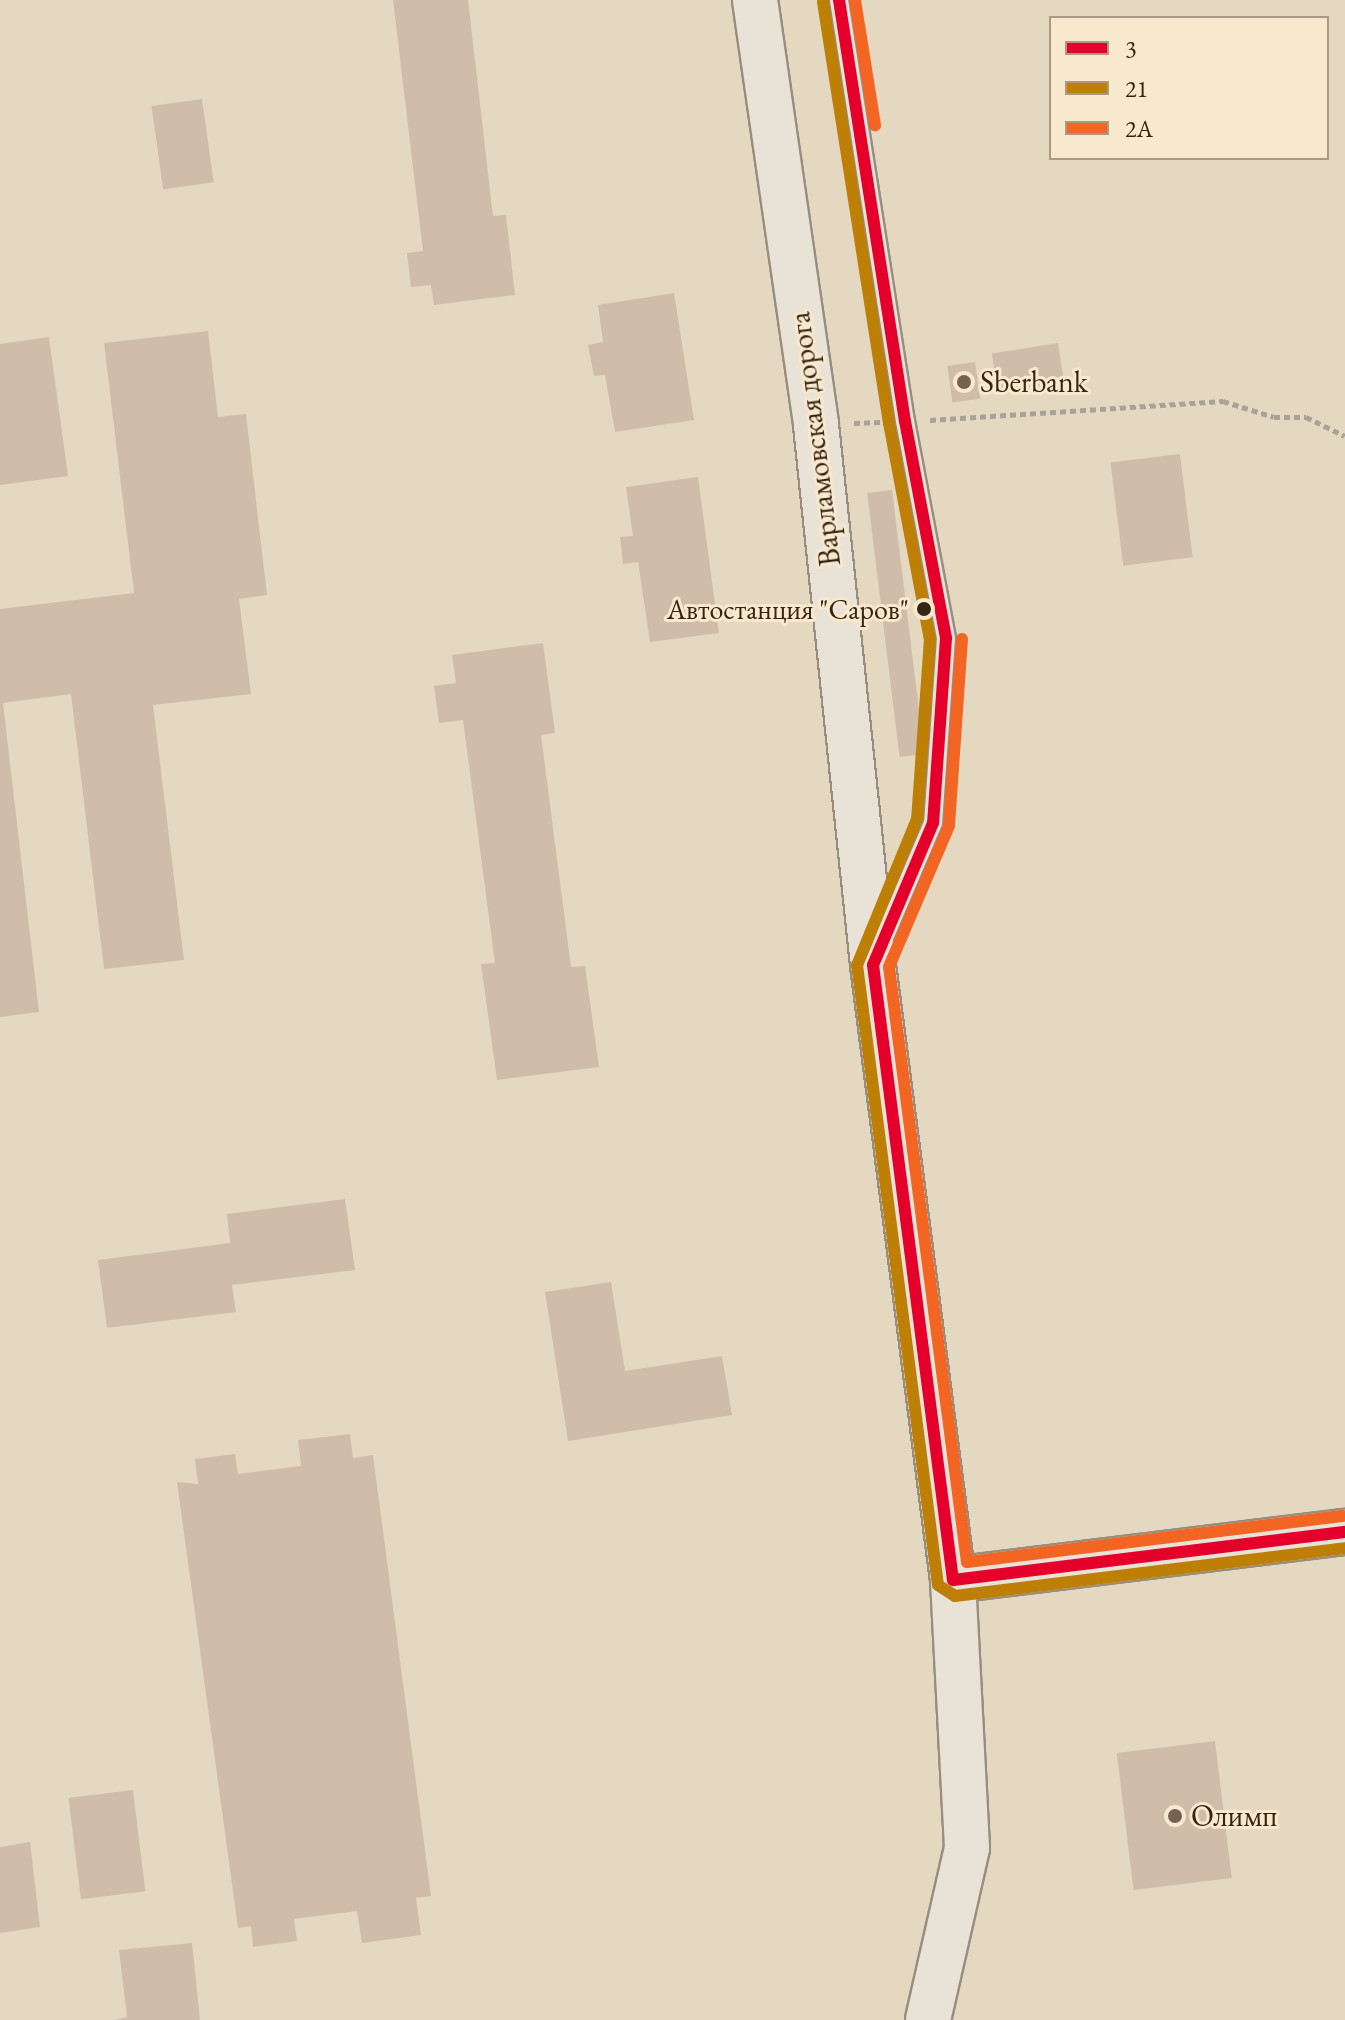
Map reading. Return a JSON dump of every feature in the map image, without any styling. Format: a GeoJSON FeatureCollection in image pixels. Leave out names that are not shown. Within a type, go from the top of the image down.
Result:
{"type":"FeatureCollection","features":[{"type":"Feature","properties":{"kind":"street","name":"Варламовская дорога"},"geometry":{"type":"LineString","coordinates":[[755,0],[816,425],[873,965],[953,1580],[967,1848],[928,2020]]}},
{"type":"Feature","properties":{"kind":"street"},"geometry":{"type":"LineString","coordinates":[[953,1580],[1345,1532]]}},
{"type":"Feature","properties":{"kind":"lane"},"geometry":{"type":"LineString","coordinates":[[839,0],[905,421],[946,638],[933,823],[873,965]]}},
{"type":"Feature","properties":{"kind":"path"},"geometry":{"type":"LineString","coordinates":[[816,425],[1223,401],[1274,417],[1306,417],[1345,436]]}},
{"type":"Feature","properties":{"kind":"building"},"geometry":{"type":"Polygon","coordinates":[[[393,0],[468,0],[493,216],[506,215],[515,295],[434,305],[431,285],[411,287],[407,253],[423,251],[393,0]]]}},
{"type":"Feature","properties":{"kind":"building"},"geometry":{"type":"Polygon","coordinates":[[[202,99],[214,182],[163,189],[151,106],[202,99]]]}},
{"type":"Feature","properties":{"kind":"building"},"geometry":{"type":"Polygon","coordinates":[[[674,293],[694,420],[615,432],[605,375],[594,376],[588,345],[603,342],[598,305],[674,293]]]}},
{"type":"Feature","properties":{"kind":"building"},"geometry":{"type":"Polygon","coordinates":[[[208,331],[218,417],[246,414],[267,595],[239,599],[251,694],[153,705],[184,960],[104,969],[71,694],[3,703],[39,1012],[0,1017],[0,609],[134,593],[104,343],[208,331]]]}},
{"type":"Feature","properties":{"kind":"building"},"geometry":{"type":"Polygon","coordinates":[[[49,337],[68,476],[0,485],[0,344],[49,337]]]}},
{"type":"Feature","properties":{"kind":"building"},"geometry":{"type":"Polygon","coordinates":[[[1058,343],[1064,382],[998,392],[992,353],[1058,343]]]}},
{"type":"Feature","properties":{"kind":"building","name":"Sberbank"},"geometry":{"type":"Polygon","coordinates":[[[975,362],[980,399],[952,403],[947,366],[975,362]]]}},
{"type":"Feature","properties":{"kind":"building"},"geometry":{"type":"Polygon","coordinates":[[[1180,454],[1193,557],[1123,566],[1111,463],[1180,454]]]}},
{"type":"Feature","properties":{"kind":"building"},"geometry":{"type":"Polygon","coordinates":[[[698,477],[719,633],[650,642],[638,562],[623,564],[620,537],[633,536],[626,487],[698,477]]]}},
{"type":"Feature","properties":{"kind":"building"},"geometry":{"type":"Polygon","coordinates":[[[892,490],[924,754],[900,757],[867,493],[892,490]]]}},
{"type":"Feature","properties":{"kind":"building"},"geometry":{"type":"Polygon","coordinates":[[[543,643],[555,733],[541,735],[571,967],[585,966],[599,1067],[497,1080],[481,964],[495,963],[463,720],[439,723],[434,686],[456,683],[452,655],[543,643]]]}},
{"type":"Feature","properties":{"kind":"building"},"geometry":{"type":"Polygon","coordinates":[[[345,1199],[355,1270],[232,1285],[236,1312],[107,1328],[98,1260],[230,1243],[227,1214],[345,1199]]]}},
{"type":"Feature","properties":{"kind":"building"},"geometry":{"type":"Polygon","coordinates":[[[611,1282],[625,1371],[722,1356],[732,1415],[568,1441],[545,1292],[611,1282]]]}},
{"type":"Feature","properties":{"kind":"building"},"geometry":{"type":"Polygon","coordinates":[[[350,1434],[353,1458],[373,1455],[431,1896],[416,1898],[421,1935],[362,1943],[357,1911],[294,1919],[297,1941],[253,1947],[251,1926],[238,1928],[177,1482],[198,1484],[195,1459],[235,1454],[238,1474],[301,1466],[298,1440],[350,1434]]]}},
{"type":"Feature","properties":{"kind":"building","name":"Олимп"},"geometry":{"type":"Polygon","coordinates":[[[1215,1741],[1232,1878],[1134,1890],[1117,1753],[1215,1741]]]}},
{"type":"Feature","properties":{"kind":"building"},"geometry":{"type":"Polygon","coordinates":[[[133,1790],[145,1891],[81,1899],[68,1798],[133,1790]]]}},
{"type":"Feature","properties":{"kind":"building"},"geometry":{"type":"Polygon","coordinates":[[[30,1842],[40,1927],[0,1933],[0,1847],[30,1842]]]}},
{"type":"Feature","properties":{"kind":"building"},"geometry":{"type":"Polygon","coordinates":[[[192,1943],[200,2020],[115,2020],[127,2017],[119,1950],[192,1943]]]}},
{"type":"Feature","properties":{"kind":"transit line","name":"3"},"geometry":{"type":"LineString","coordinates":[[839,0],[905,421],[946,638],[933,823],[873,965],[953,1580],[1345,1532]]}},
{"type":"Feature","properties":{"kind":"transit line","name":"2А"},"geometry":{"type":"LineString","coordinates":[[855,0],[875,125]]}},
{"type":"Feature","properties":{"kind":"transit line","name":"21"},"geometry":{"type":"LineString","coordinates":[[823,2],[889,423],[930,639],[917,819],[857,965],[938,1585],[955,1596],[1345,1548]]}},
{"type":"Feature","properties":{"kind":"transit line","name":"2А"},"geometry":{"type":"LineString","coordinates":[[962,639],[949,826],[889,967],[967,1562],[1343,1516]]}},
{"type":"Feature","properties":{"kind":"place","name":"Sberbank"},"geometry":{"type":"Point","coordinates":[964,382]}},
{"type":"Feature","properties":{"kind":"place","name":"Автостанция \"Саров\""},"geometry":{"type":"Point","coordinates":[924,609]}},
{"type":"Feature","properties":{"kind":"place","name":"Олимп"},"geometry":{"type":"Point","coordinates":[1175,1816]}}]}
